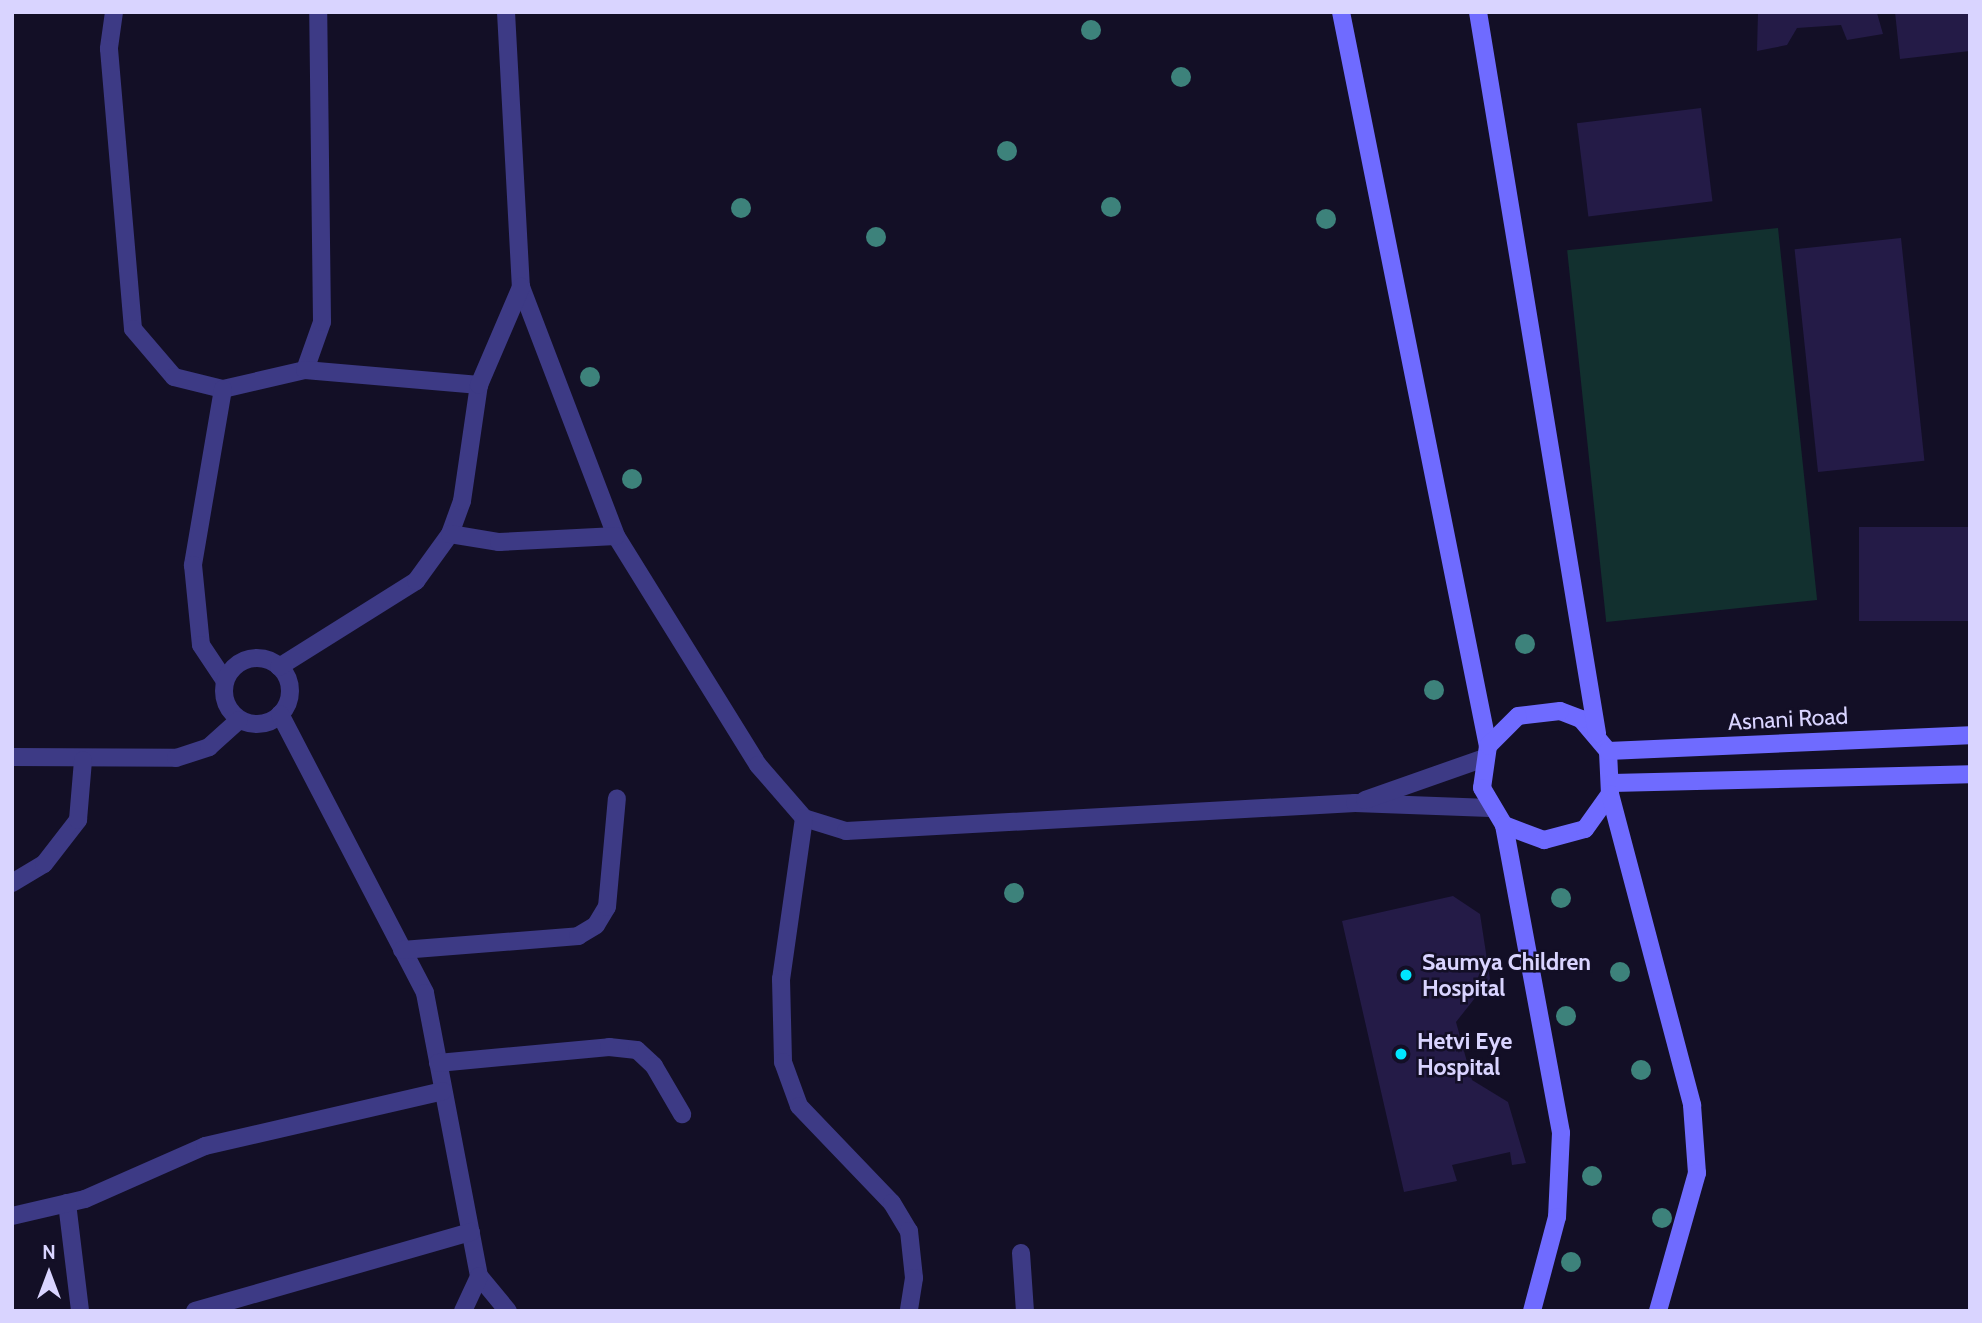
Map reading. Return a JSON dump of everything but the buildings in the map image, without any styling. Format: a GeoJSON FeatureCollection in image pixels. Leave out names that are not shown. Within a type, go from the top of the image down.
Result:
{"type":"FeatureCollection","features":[{"type":"Feature","properties":{"kind":"street"},"geometry":{"type":"LineString","coordinates":[[114,12],[108,50],[133,329],[174,377],[223,389],[305,370],[479,386]]}},
{"type":"Feature","properties":{"kind":"street"},"geometry":{"type":"LineString","coordinates":[[305,370],[322,322],[318,12]]}},
{"type":"Feature","properties":{"kind":"street"},"geometry":{"type":"LineString","coordinates":[[506,12],[521,287],[615,536],[758,765],[804,818],[846,831],[942,829],[1355,803],[1490,808]]}},
{"type":"Feature","properties":{"kind":"street"},"geometry":{"type":"LineString","coordinates":[[1341,12],[1486,752],[1482,788],[1490,808],[1504,825],[1522,836],[1565,838],[1585,829],[1611,788]]}},
{"type":"Feature","properties":{"kind":"street"},"geometry":{"type":"LineString","coordinates":[[1478,12],[1597,733]]}},
{"type":"Feature","properties":{"kind":"street"},"geometry":{"type":"LineString","coordinates":[[225,681],[248,660],[279,667],[416,581],[450,534],[462,501],[479,386],[521,287]]}},
{"type":"Feature","properties":{"kind":"street"},"geometry":{"type":"LineString","coordinates":[[223,389],[193,565],[201,645],[225,681],[226,703],[239,720],[261,724],[280,715],[289,696],[279,667]]}},
{"type":"Feature","properties":{"kind":"street"},"geometry":{"type":"LineString","coordinates":[[450,534],[499,542],[615,536]]}},
{"type":"Feature","properties":{"kind":"street"},"geometry":{"type":"LineString","coordinates":[[1355,803],[1486,752],[1518,716],[1539,710],[1581,719],[1597,733],[1608,751],[1611,788],[1692,1105],[1697,1173],[1658,1311]]}},
{"type":"Feature","properties":{"kind":"street"},"geometry":{"type":"LineString","coordinates":[[280,715],[425,993],[479,1276],[508,1311]]}},
{"type":"Feature","properties":{"kind":"street"},"geometry":{"type":"LineString","coordinates":[[12,757],[83,760],[176,758],[209,747],[239,720]]}},
{"type":"Feature","properties":{"kind":"street","name":"Asnani Road"},"geometry":{"type":"LineString","coordinates":[[1608,751],[1970,735]]}},
{"type":"Feature","properties":{"kind":"street"},"geometry":{"type":"LineString","coordinates":[[12,883],[44,864],[78,820],[83,760]]}},
{"type":"Feature","properties":{"kind":"street"},"geometry":{"type":"LineString","coordinates":[[1611,788],[1970,774]]}},
{"type":"Feature","properties":{"kind":"street"},"geometry":{"type":"LineString","coordinates":[[402,950],[578,936],[596,925],[607,907],[617,799]]}},
{"type":"Feature","properties":{"kind":"street"},"geometry":{"type":"LineString","coordinates":[[804,818],[781,979],[783,1062],[799,1106],[892,1203],[909,1231],[914,1278],[909,1311]]}},
{"type":"Feature","properties":{"kind":"street"},"geometry":{"type":"LineString","coordinates":[[1504,825],[1561,1133],[1557,1217],[1532,1311]]}},
{"type":"Feature","properties":{"kind":"street"},"geometry":{"type":"LineString","coordinates":[[438,1063],[609,1047],[637,1051],[654,1066],[682,1114]]}},
{"type":"Feature","properties":{"kind":"street"},"geometry":{"type":"LineString","coordinates":[[12,1216],[67,1203],[205,1146],[443,1091]]}},
{"type":"Feature","properties":{"kind":"street"},"geometry":{"type":"LineString","coordinates":[[67,1203],[80,1311]]}},
{"type":"Feature","properties":{"kind":"street"},"geometry":{"type":"LineString","coordinates":[[195,1311],[471,1232]]}},
{"type":"Feature","properties":{"kind":"street"},"geometry":{"type":"LineString","coordinates":[[1021,1253],[1026,1311]]}},
{"type":"Feature","properties":{"kind":"street"},"geometry":{"type":"LineString","coordinates":[[463,1311],[479,1276]]}},
{"type":"Feature","properties":{"kind":"green space"},"geometry":{"type":"Polygon","coordinates":[[[1778,228],[1817,600],[1606,622],[1567,250],[1778,228]]]}},
{"type":"Feature","properties":{"kind":"place","name":"Saumya Children Hospital"},"geometry":{"type":"Point","coordinates":[1406,975]}},
{"type":"Feature","properties":{"kind":"place","name":"Hetvi Eye Hospital"},"geometry":{"type":"Point","coordinates":[1401,1054]}}]}
